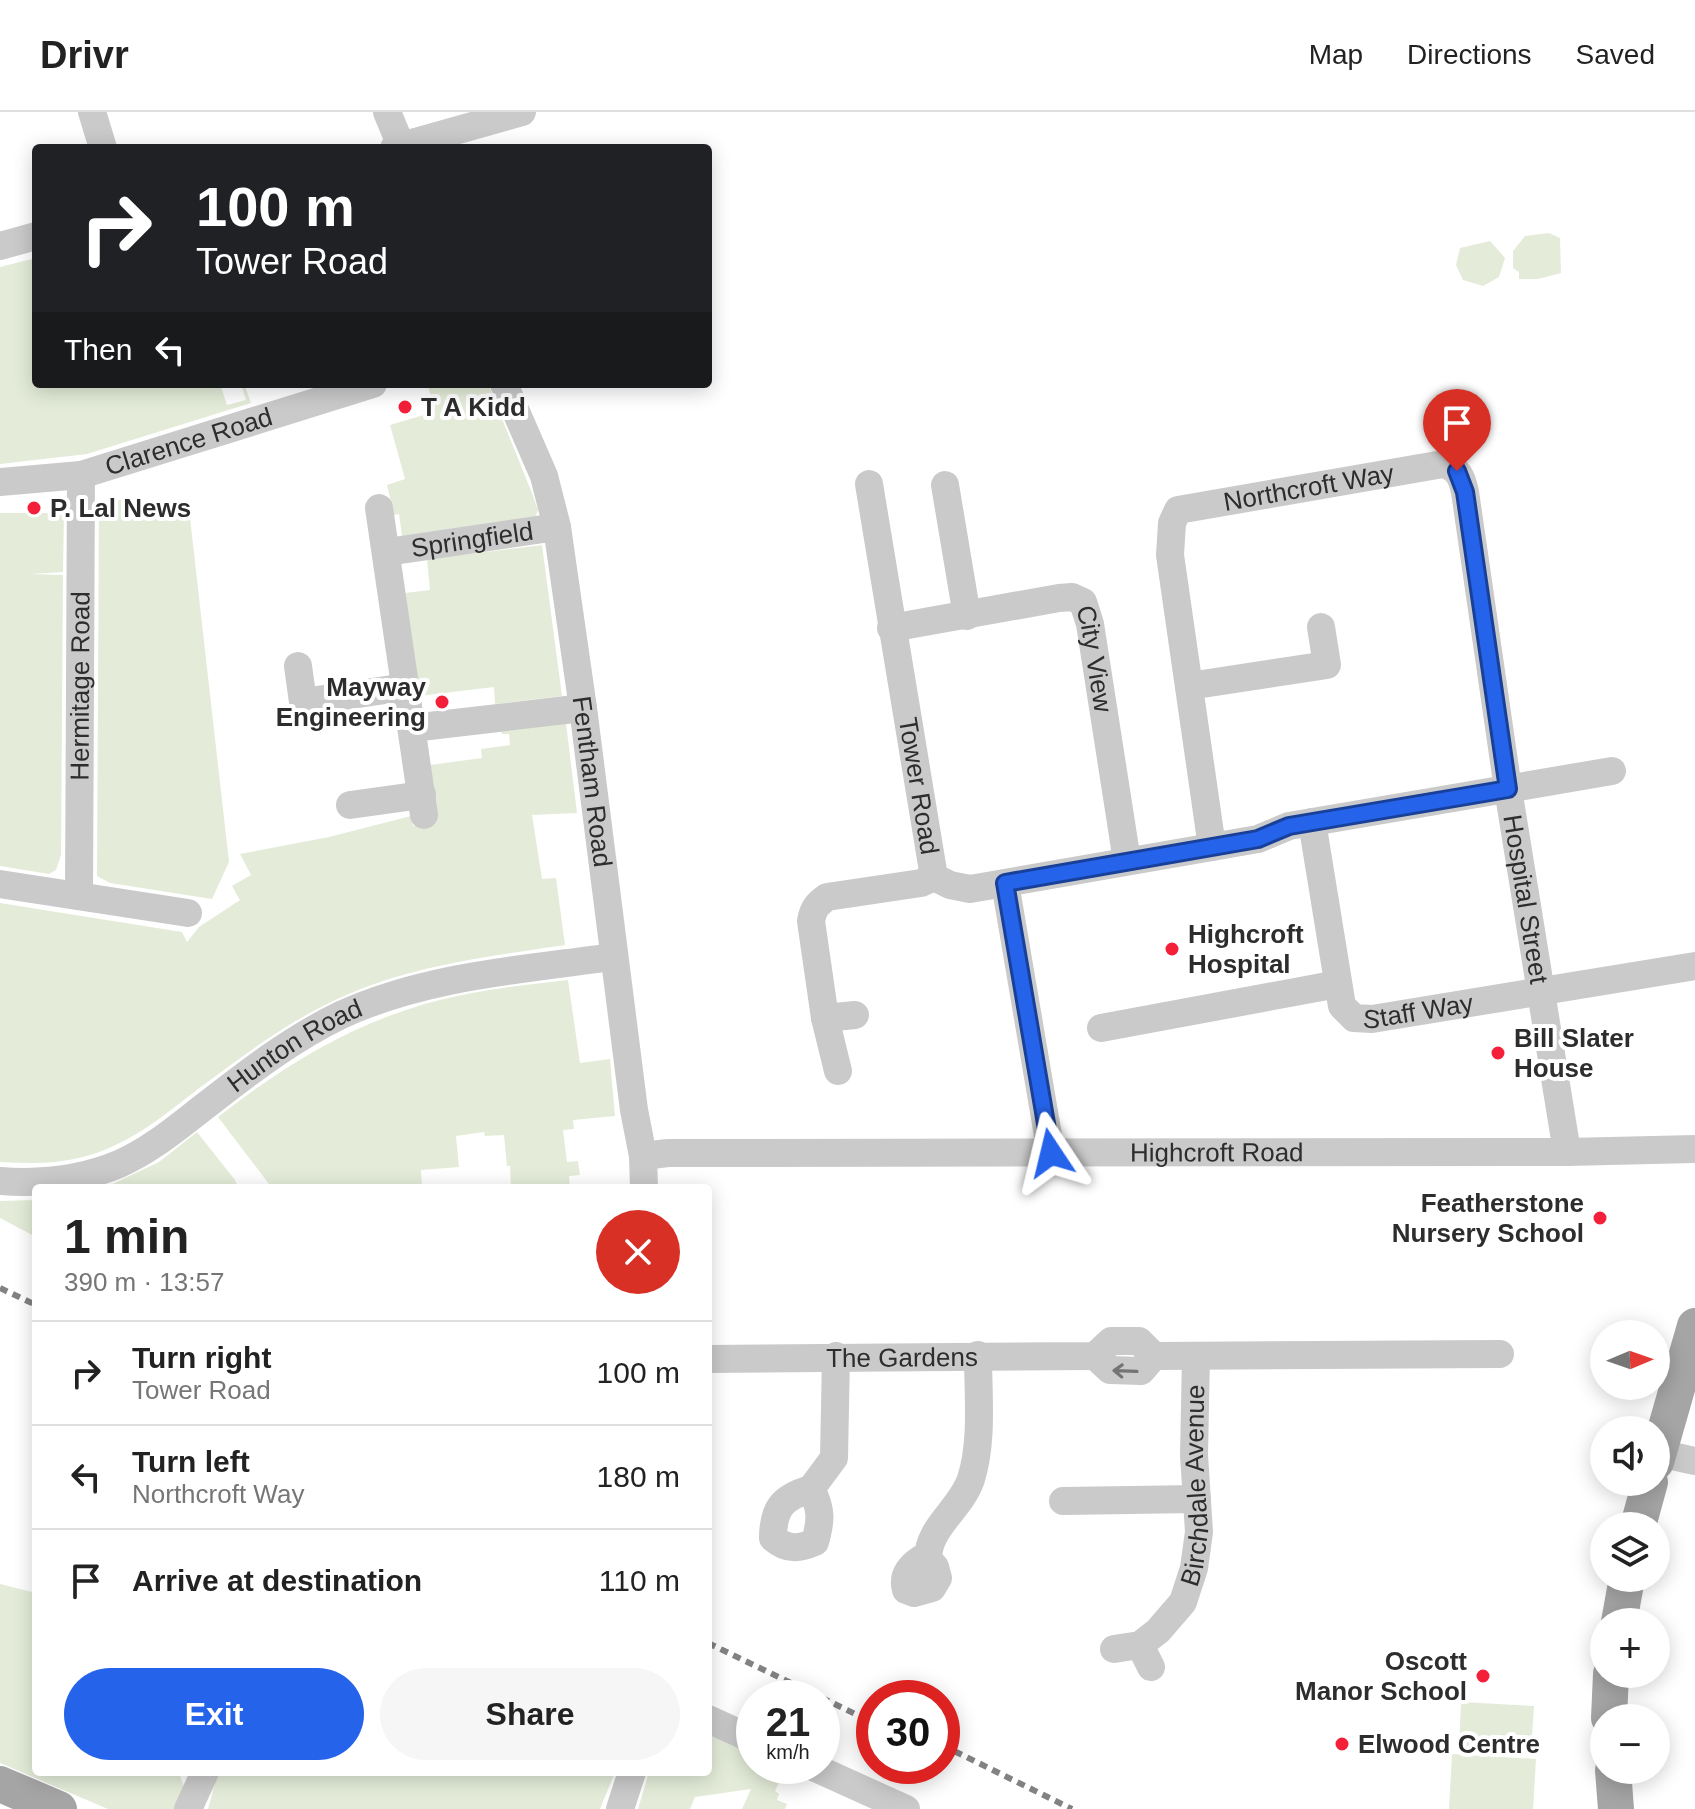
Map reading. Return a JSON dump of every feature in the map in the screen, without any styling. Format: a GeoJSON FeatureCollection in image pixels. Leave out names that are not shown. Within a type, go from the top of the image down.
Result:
{"type":"FeatureCollection","features":[{"type":"Feature","properties":{"kind":"main road"},"geometry":{"type":"LineString","coordinates":[[1669,1416],[1695,1326]]}},
{"type":"Feature","properties":{"kind":"main road"},"geometry":{"type":"LineString","coordinates":[[0,1784],[59,1809]]}},
{"type":"Feature","properties":{"kind":"main road"},"geometry":{"type":"LineString","coordinates":[[1614,1784],[1616,1809]]}},
{"type":"Feature","properties":{"kind":"street"},"geometry":{"type":"LineString","coordinates":[[92,112],[102,144]]}},
{"type":"Feature","properties":{"kind":"street"},"geometry":{"type":"LineString","coordinates":[[387,112],[398,144]]}},
{"type":"Feature","properties":{"kind":"street"},"geometry":{"type":"LineString","coordinates":[[410,144],[522,112]]}},
{"type":"Feature","properties":{"kind":"street"},"geometry":{"type":"LineString","coordinates":[[0,246],[32,237]]}},
{"type":"Feature","properties":{"kind":"street","name":"Clarence Road"},"geometry":{"type":"LineString","coordinates":[[0,482],[81,475],[360,388]]}},
{"type":"Feature","properties":{"kind":"street","name":"Fentham Road"},"geometry":{"type":"LineString","coordinates":[[506,388],[544,476],[557,527],[583,708],[612,957],[643,1156],[644,1184]]}},
{"type":"Feature","properties":{"kind":"street","name":"Northcroft Way"},"geometry":{"type":"LineString","coordinates":[[1212,847],[1170,555],[1172,523],[1178,510],[1443,464],[1450,466],[1462,478],[1465,492],[1508,789]]}},
{"type":"Feature","properties":{"kind":"street","name":"Hermitage Road"},"geometry":{"type":"LineString","coordinates":[[79,896],[81,475]]}},
{"type":"Feature","properties":{"kind":"street","name":"Tower Road"},"geometry":{"type":"LineString","coordinates":[[869,484],[934,877],[950,885],[970,889],[1005,883],[1258,839],[1289,826],[1612,771]]}},
{"type":"Feature","properties":{"kind":"street"},"geometry":{"type":"LineString","coordinates":[[945,485],[967,616]]}},
{"type":"Feature","properties":{"kind":"street","name":"Springfield"},"geometry":{"type":"LineString","coordinates":[[350,805],[423,805],[379,508]]}},
{"type":"Feature","properties":{"kind":"street","name":"Springfield"},"geometry":{"type":"LineString","coordinates":[[387,552],[557,527]]}},
{"type":"Feature","properties":{"kind":"street","name":"City View"},"geometry":{"type":"LineString","coordinates":[[891,628],[1059,598],[1072,597],[1083,602],[1090,624],[1127,861]]}},
{"type":"Feature","properties":{"kind":"street"},"geometry":{"type":"LineString","coordinates":[[1189,686],[1327,665],[1321,627]]}},
{"type":"Feature","properties":{"kind":"street"},"geometry":{"type":"LineString","coordinates":[[298,666],[303,702],[406,687]]}},
{"type":"Feature","properties":{"kind":"street"},"geometry":{"type":"LineString","coordinates":[[412,728],[583,708]]}},
{"type":"Feature","properties":{"kind":"street","name":"Hospital Street"},"geometry":{"type":"LineString","coordinates":[[1508,789],[1567,1152]]}},
{"type":"Feature","properties":{"kind":"street","name":"Staff Way"},"geometry":{"type":"LineString","coordinates":[[1312,822],[1342,1006],[1354,1018],[1372,1019],[1695,966]]}},
{"type":"Feature","properties":{"kind":"street"},"geometry":{"type":"LineString","coordinates":[[838,1071],[825,1018],[811,921],[818,903],[827,897],[921,883],[934,877]]}},
{"type":"Feature","properties":{"kind":"street"},"geometry":{"type":"LineString","coordinates":[[1005,883],[1051,1153]]}},
{"type":"Feature","properties":{"kind":"street"},"geometry":{"type":"LineString","coordinates":[[0,884],[188,913]]}},
{"type":"Feature","properties":{"kind":"street","name":"Hunton Road"},"geometry":{"type":"LineString","coordinates":[[0,1181],[63,1180],[131,1158],[162,1139],[310,1031],[370,1003],[450,979],[612,957]]}},
{"type":"Feature","properties":{"kind":"street"},"geometry":{"type":"LineString","coordinates":[[1101,1028],[1338,984]]}},
{"type":"Feature","properties":{"kind":"street"},"geometry":{"type":"LineString","coordinates":[[825,1018],[855,1015]]}},
{"type":"Feature","properties":{"kind":"street","name":"Highcroft Road"},"geometry":{"type":"LineString","coordinates":[[643,1156],[668,1153],[1567,1152],[1695,1149]]}},
{"type":"Feature","properties":{"kind":"street","name":"The Gardens"},"geometry":{"type":"LineString","coordinates":[[712,1359],[1095,1356],[1110,1370],[1141,1371],[1154,1356],[1500,1354]]}},
{"type":"Feature","properties":{"kind":"street"},"geometry":{"type":"LineString","coordinates":[[928,1559],[931,1538],[958,1506],[971,1479],[977,1435],[978,1355]]}},
{"type":"Feature","properties":{"kind":"street"},"geometry":{"type":"LineString","coordinates":[[811,1489],[834,1458],[836,1356]]}},
{"type":"Feature","properties":{"kind":"street","name":"Birchdale Avenue"},"geometry":{"type":"LineString","coordinates":[[1135,1654],[1183,1602],[1194,1568],[1199,1532],[1194,1455],[1196,1356]]}},
{"type":"Feature","properties":{"kind":"street"},"geometry":{"type":"LineString","coordinates":[[1670,1464],[1695,1461]]}},
{"type":"Feature","properties":{"kind":"street"},"geometry":{"type":"LineString","coordinates":[[1063,1502],[1197,1499]]}},
{"type":"Feature","properties":{"kind":"street"},"geometry":{"type":"LineString","coordinates":[[712,1721],[736,1732]]}},
{"type":"Feature","properties":{"kind":"street"},"geometry":{"type":"LineString","coordinates":[[188,1809],[203,1776]]}},
{"type":"Feature","properties":{"kind":"street"},"geometry":{"type":"LineString","coordinates":[[620,1809],[631,1776]]}},
{"type":"Feature","properties":{"kind":"street"},"geometry":{"type":"LineString","coordinates":[[840,1779],[906,1809]]}},
{"type":"Feature","properties":{"kind":"green space"},"geometry":{"type":"Polygon","coordinates":[[[1549,233],[1560,238],[1561,273],[1538,279],[1519,279],[1519,272],[1513,268],[1513,251],[1525,236],[1549,233]]]}},
{"type":"Feature","properties":{"kind":"green space"},"geometry":{"type":"Polygon","coordinates":[[[1490,241],[1505,258],[1499,277],[1483,286],[1463,280],[1456,265],[1460,248],[1490,241]]]}},
{"type":"Feature","properties":{"kind":"green space"},"geometry":{"type":"Polygon","coordinates":[[[32,259],[32,388],[221,388],[227,405],[246,400],[242,388],[245,388],[251,403],[87,454],[0,464],[0,267],[32,259]]]}},
{"type":"Feature","properties":{"kind":"green space"},"geometry":{"type":"Polygon","coordinates":[[[429,388],[490,388],[532,493],[538,510],[536,516],[402,536],[399,514],[394,515],[387,485],[405,479],[390,425],[427,414],[423,400],[431,397],[429,388]]]}},
{"type":"Feature","properties":{"kind":"green space"},"geometry":{"type":"Polygon","coordinates":[[[99,500],[188,500],[229,862],[212,899],[110,883],[97,876],[99,500]]]}},
{"type":"Feature","properties":{"kind":"green space"},"geometry":{"type":"Polygon","coordinates":[[[0,513],[64,513],[63,572],[30,574],[63,575],[61,855],[56,870],[49,874],[0,866],[0,513]]]}},
{"type":"Feature","properties":{"kind":"green space"},"geometry":{"type":"Polygon","coordinates":[[[542,545],[562,696],[495,704],[494,687],[419,696],[405,593],[430,590],[427,559],[542,545]]]}},
{"type":"Feature","properties":{"kind":"green space"},"geometry":{"type":"Polygon","coordinates":[[[566,723],[577,813],[532,815],[542,879],[556,878],[565,945],[442,965],[354,992],[275,1034],[160,1118],[120,1143],[68,1160],[0,1162],[0,903],[182,932],[187,942],[199,927],[240,900],[232,886],[251,875],[240,854],[329,837],[411,816],[413,826],[437,820],[430,765],[482,758],[481,749],[510,745],[509,734],[502,734],[501,729],[566,723]]]}},
{"type":"Feature","properties":{"kind":"green space"},"geometry":{"type":"Polygon","coordinates":[[[568,980],[580,1063],[610,1059],[615,1116],[573,1120],[574,1129],[563,1130],[567,1162],[578,1161],[580,1175],[569,1176],[570,1184],[511,1184],[504,1135],[485,1136],[484,1132],[456,1136],[459,1167],[421,1170],[422,1184],[269,1184],[218,1117],[296,1062],[351,1032],[409,1009],[456,996],[568,980]]]}},
{"type":"Feature","properties":{"kind":"green space"},"geometry":{"type":"Polygon","coordinates":[[[197,1132],[236,1184],[112,1184],[159,1162],[197,1132]]]}},
{"type":"Feature","properties":{"kind":"green space"},"geometry":{"type":"Polygon","coordinates":[[[32,1200],[32,1235],[0,1218],[0,1201],[32,1200]]]}},
{"type":"Feature","properties":{"kind":"green space"},"geometry":{"type":"Polygon","coordinates":[[[0,1584],[32,1592],[32,1776],[180,1776],[184,1786],[174,1809],[108,1809],[0,1763],[0,1584]]]}},
{"type":"Feature","properties":{"kind":"green space"},"geometry":{"type":"Polygon","coordinates":[[[1461,1702],[1534,1706],[1531,1750],[1459,1747],[1461,1702]]]}},
{"type":"Feature","properties":{"kind":"green space"},"geometry":{"type":"Polygon","coordinates":[[[712,1736],[736,1746],[736,1784],[778,1784],[775,1791],[779,1794],[777,1800],[787,1804],[785,1809],[742,1809],[751,1789],[695,1797],[690,1809],[638,1809],[648,1776],[712,1776],[712,1736]]]}},
{"type":"Feature","properties":{"kind":"green space"},"geometry":{"type":"Polygon","coordinates":[[[1452,1754],[1536,1759],[1533,1809],[1449,1809],[1452,1754]]]}},
{"type":"Feature","properties":{"kind":"green space"},"geometry":{"type":"Polygon","coordinates":[[[217,1776],[613,1776],[600,1809],[208,1809],[217,1776]]]}},
{"type":"Feature","properties":{"kind":"railway"},"geometry":{"type":"LineString","coordinates":[[0,1288],[32,1303]]}},
{"type":"Feature","properties":{"kind":"railway"},"geometry":{"type":"LineString","coordinates":[[712,1645],[856,1714]]}},
{"type":"Feature","properties":{"kind":"railway"},"geometry":{"type":"LineString","coordinates":[[960,1754],[1072,1809]]}},
{"type":"Feature","properties":{"kind":"place","name":"T A Kidd"},"geometry":{"type":"Point","coordinates":[405,407]}},
{"type":"Feature","properties":{"kind":"place","name":"P. Lal News"},"geometry":{"type":"Point","coordinates":[34,508]}},
{"type":"Feature","properties":{"kind":"place","name":"Mayway Engineering"},"geometry":{"type":"Point","coordinates":[442,702]}},
{"type":"Feature","properties":{"kind":"place","name":"Highcroft Hospital"},"geometry":{"type":"Point","coordinates":[1172,949]}},
{"type":"Feature","properties":{"kind":"place","name":"Bill Slater House"},"geometry":{"type":"Point","coordinates":[1498,1053]}},
{"type":"Feature","properties":{"kind":"place","name":"Featherstone Nursery School"},"geometry":{"type":"Point","coordinates":[1600,1218]}},
{"type":"Feature","properties":{"kind":"place","name":"Oscott Manor School"},"geometry":{"type":"Point","coordinates":[1483,1676]}},
{"type":"Feature","properties":{"kind":"place","name":"Elwood Centre"},"geometry":{"type":"Point","coordinates":[1342,1744]}},
{"type":"Feature","properties":{"kind":"route"},"geometry":{"type":"LineString","coordinates":[[1051,1153],[1005,883],[1258,839],[1289,826],[1508,789],[1465,492],[1457,471]]}}]}
